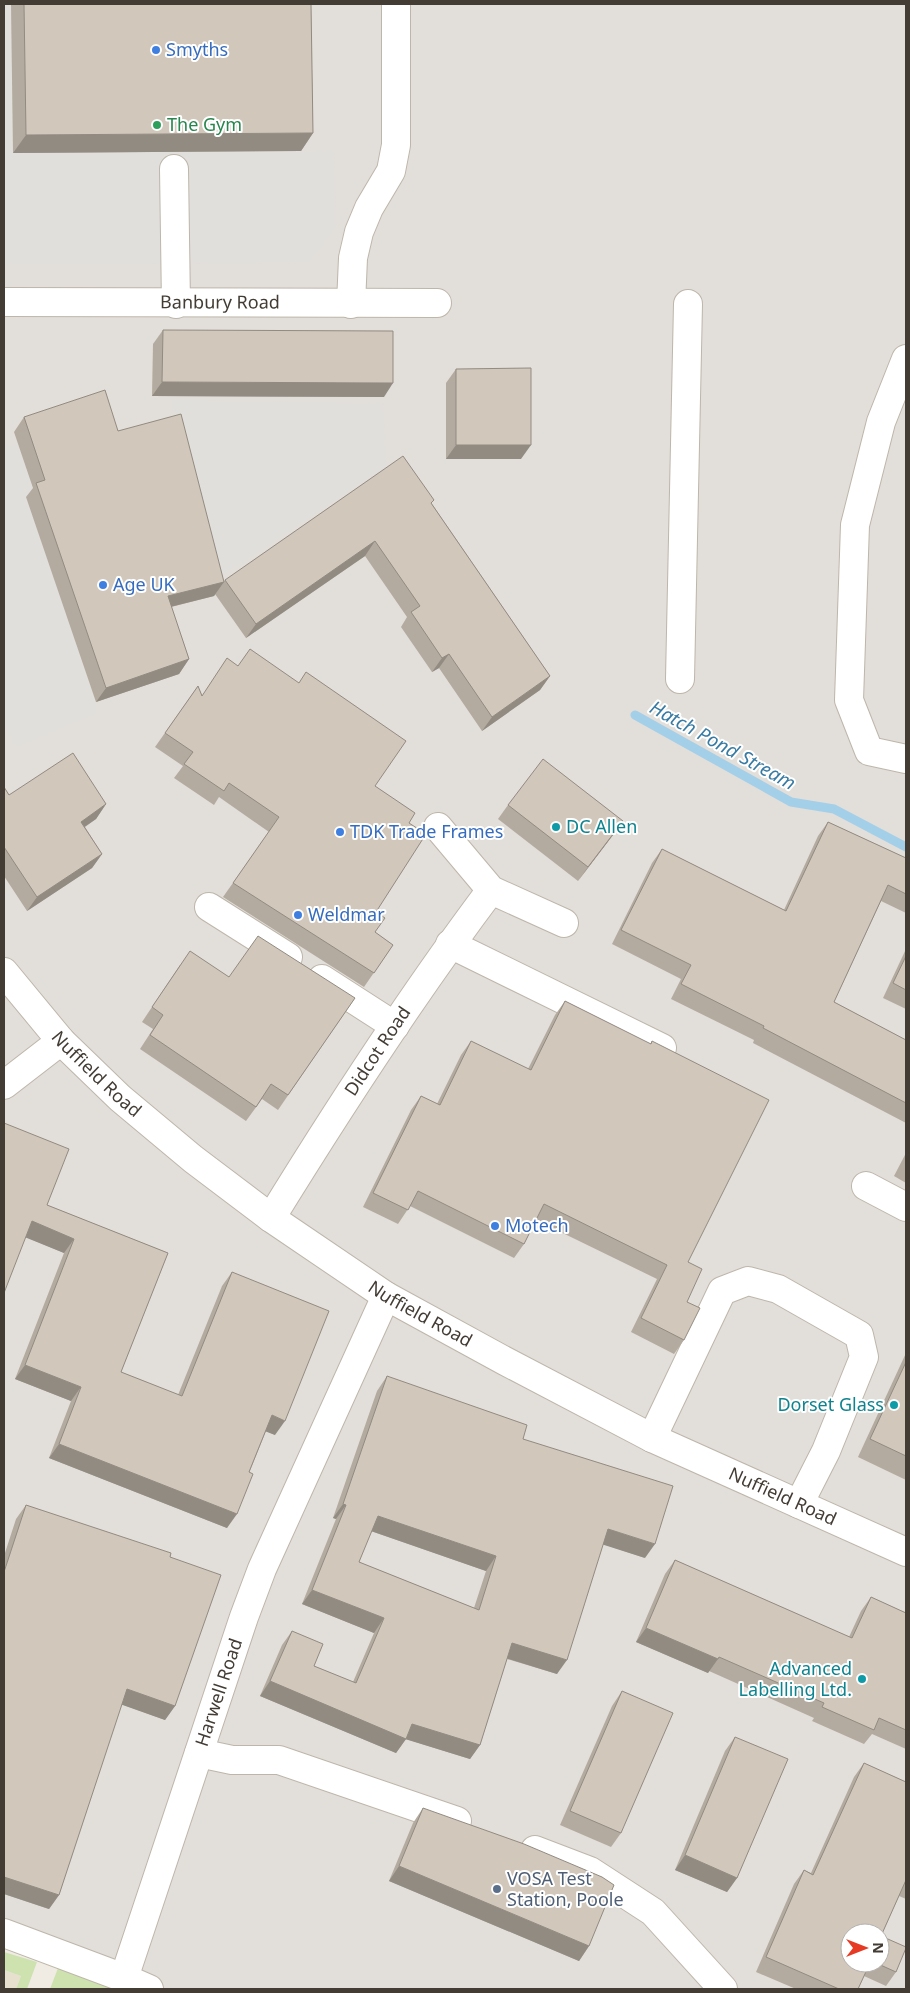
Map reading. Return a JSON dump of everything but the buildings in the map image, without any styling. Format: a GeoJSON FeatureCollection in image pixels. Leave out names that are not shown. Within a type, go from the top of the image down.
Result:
{"type":"FeatureCollection","features":[{"type":"Feature","properties":{"kind":"street"},"geometry":{"type":"LineString","coordinates":[[351,304],[353,258],[359,232],[368,208],[390,172],[396,145],[396,4]]}},
{"type":"Feature","properties":{"kind":"street"},"geometry":{"type":"LineString","coordinates":[[174,169],[176,304]]}},
{"type":"Feature","properties":{"kind":"street","name":"Banbury Road"},"geometry":{"type":"LineString","coordinates":[[4,302],[176,304],[437,303]]}},
{"type":"Feature","properties":{"kind":"street"},"geometry":{"type":"LineString","coordinates":[[680,679],[688,304]]}},
{"type":"Feature","properties":{"kind":"street"},"geometry":{"type":"LineString","coordinates":[[906,359],[881,422],[855,525],[849,700],[870,751],[906,759]]}},
{"type":"Feature","properties":{"kind":"street"},"geometry":{"type":"LineString","coordinates":[[438,826],[491,890],[564,923]]}},
{"type":"Feature","properties":{"kind":"street","name":"Didcot Road"},"geometry":{"type":"LineString","coordinates":[[271,1218],[450,944],[491,890]]}},
{"type":"Feature","properties":{"kind":"street"},"geometry":{"type":"LineString","coordinates":[[209,907],[395,1026]]}},
{"type":"Feature","properties":{"kind":"street"},"geometry":{"type":"LineString","coordinates":[[450,944],[662,1048]]}},
{"type":"Feature","properties":{"kind":"street","name":"Nuffield Road"},"geometry":{"type":"LineString","coordinates":[[4,972],[61,1041],[120,1098],[193,1159],[271,1218],[386,1296],[513,1366],[652,1438],[906,1552]]}},
{"type":"Feature","properties":{"kind":"street"},"geometry":{"type":"LineString","coordinates":[[4,1084],[61,1041]]}},
{"type":"Feature","properties":{"kind":"street"},"geometry":{"type":"LineString","coordinates":[[866,1186],[906,1207]]}},
{"type":"Feature","properties":{"kind":"street"},"geometry":{"type":"LineString","coordinates":[[652,1438],[722,1291],[748,1281],[778,1289],[859,1335],[864,1357],[826,1451],[799,1504]]}},
{"type":"Feature","properties":{"kind":"street","name":"Harwell Road"},"geometry":{"type":"LineString","coordinates":[[124,1978],[198,1753],[262,1569],[386,1296]]}},
{"type":"Feature","properties":{"kind":"street"},"geometry":{"type":"LineString","coordinates":[[198,1753],[232,1760],[279,1760],[482,1830]]}},
{"type":"Feature","properties":{"kind":"street"},"geometry":{"type":"LineString","coordinates":[[509,1840],[590,1871],[653,1912],[723,1989]]}},
{"type":"Feature","properties":{"kind":"street"},"geometry":{"type":"LineString","coordinates":[[4,1933],[149,1989]]}},
{"type":"Feature","properties":{"kind":"shaded area"},"geometry":{"type":"Polygon","coordinates":[[[4,4],[906,4],[906,1989],[149,1989],[4,1933],[4,4]]]}},
{"type":"Feature","properties":{"kind":"shaded area"},"geometry":{"type":"Polygon","coordinates":[[[4,4],[11,4],[13,153],[334,151],[336,229],[308,263],[4,264],[4,4]]]}},
{"type":"Feature","properties":{"kind":"shaded area"},"geometry":{"type":"Polygon","coordinates":[[[172,400],[383,403],[386,467],[218,578],[172,400]]]}},
{"type":"Feature","properties":{"kind":"shaded area"},"geometry":{"type":"Polygon","coordinates":[[[18,444],[35,494],[26,498],[96,702],[96,714],[15,747],[4,722],[4,447],[18,444]]]}},
{"type":"Feature","properties":{"kind":"shaded area"},"geometry":{"type":"Polygon","coordinates":[[[4,1970],[21,1976],[16,1989],[4,1989],[4,1970]]]}},
{"type":"Feature","properties":{"kind":"green space"},"geometry":{"type":"Polygon","coordinates":[[[4,1952],[37,1962],[27,1989],[16,1989],[21,1976],[4,1970],[4,1952]]]}},
{"type":"Feature","properties":{"kind":"green space"},"geometry":{"type":"Polygon","coordinates":[[[63,1955],[149,1989],[50,1989],[63,1955]]]}},
{"type":"Feature","properties":{"kind":"waterway","name":"Hatch Pond Stream"},"geometry":{"type":"LineString","coordinates":[[635,715],[791,802],[834,809],[906,847]]}},
{"type":"Feature","properties":{"kind":"place","name":"Smyths"},"geometry":{"type":"Point","coordinates":[156,50]}},
{"type":"Feature","properties":{"kind":"place","name":"The Gym"},"geometry":{"type":"Point","coordinates":[157,125]}},
{"type":"Feature","properties":{"kind":"place","name":"Age UK"},"geometry":{"type":"Point","coordinates":[103,585]}},
{"type":"Feature","properties":{"kind":"place","name":"DC Allen"},"geometry":{"type":"Point","coordinates":[556,827]}},
{"type":"Feature","properties":{"kind":"place","name":"TDK Trade Frames"},"geometry":{"type":"Point","coordinates":[340,832]}},
{"type":"Feature","properties":{"kind":"place","name":"Weldmar"},"geometry":{"type":"Point","coordinates":[298,915]}},
{"type":"Feature","properties":{"kind":"place","name":"Motech"},"geometry":{"type":"Point","coordinates":[495,1226]}},
{"type":"Feature","properties":{"kind":"place","name":"Dorset Glass"},"geometry":{"type":"Point","coordinates":[894,1405]}},
{"type":"Feature","properties":{"kind":"place","name":"Advanced Labelling Ltd."},"geometry":{"type":"Point","coordinates":[862,1679]}},
{"type":"Feature","properties":{"kind":"place","name":"VOSA Test Station, Poole"},"geometry":{"type":"Point","coordinates":[497,1889]}}]}
